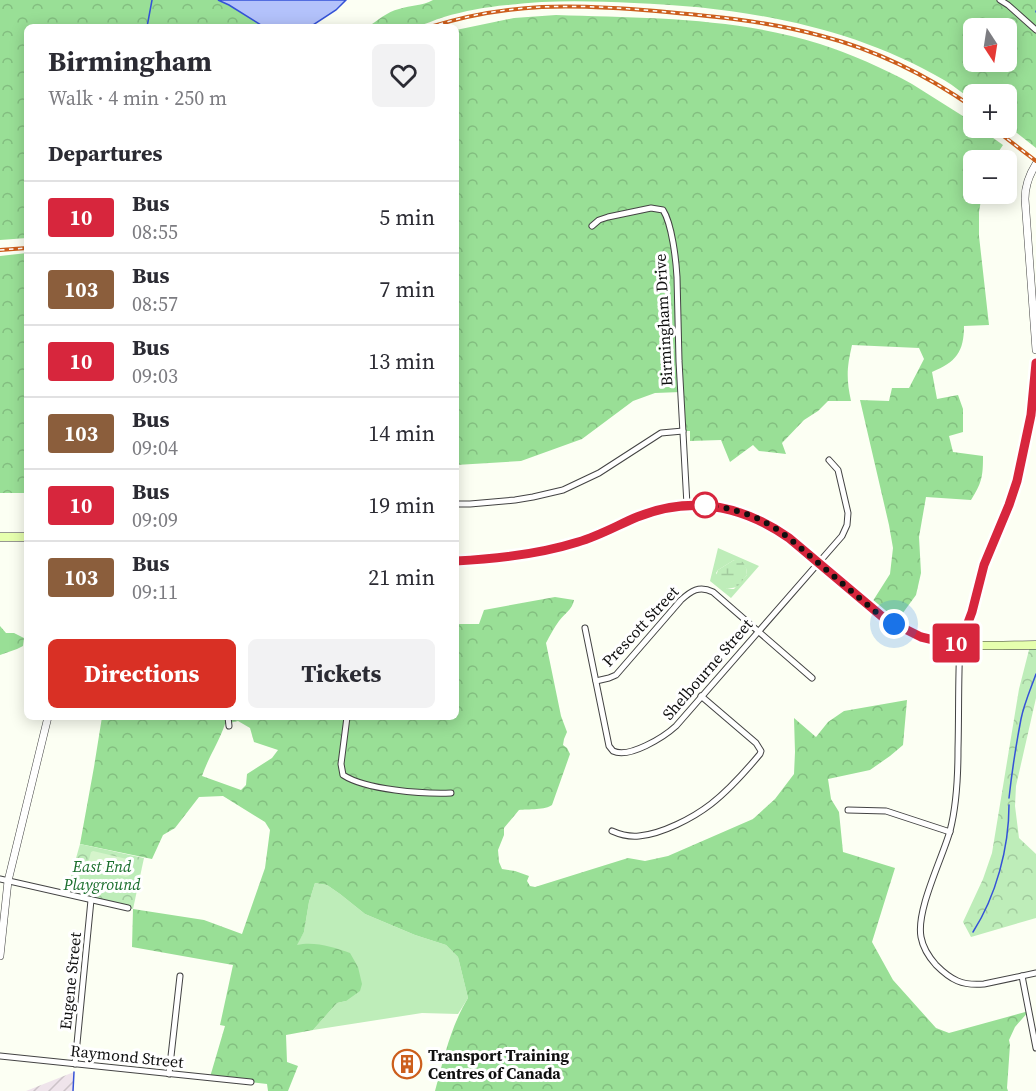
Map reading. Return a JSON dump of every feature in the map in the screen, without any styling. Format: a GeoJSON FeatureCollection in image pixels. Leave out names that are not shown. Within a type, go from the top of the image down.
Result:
{"type":"FeatureCollection","features":[{"type":"Feature","properties":{"kind":"main road"},"geometry":{"type":"LineString","coordinates":[[459,561],[507,556],[563,546],[593,537],[654,511],[687,505],[722,507],[757,518],[774,527],[876,612],[921,637],[960,644],[1036,645]]}},
{"type":"Feature","properties":{"kind":"main road"},"geometry":{"type":"LineString","coordinates":[[0,537],[24,537]]}},
{"type":"Feature","properties":{"kind":"street"},"geometry":{"type":"LineString","coordinates":[[1000,0],[1036,30]]}},
{"type":"Feature","properties":{"kind":"street"},"geometry":{"type":"LineString","coordinates":[[1036,164],[1030,173],[1025,192],[1033,260],[1036,350]]}},
{"type":"Feature","properties":{"kind":"street","name":"Birmingham Drive"},"geometry":{"type":"LineString","coordinates":[[592,226],[608,217],[651,208],[663,210],[667,218],[678,277],[679,362],[687,505]]}},
{"type":"Feature","properties":{"kind":"street"},"geometry":{"type":"LineString","coordinates":[[1036,363],[1031,415],[1017,481],[984,565],[972,612],[960,644],[957,793],[950,832],[921,918],[921,936],[925,951],[948,976],[961,983],[977,985],[1036,973]]}},
{"type":"Feature","properties":{"kind":"street"},"geometry":{"type":"LineString","coordinates":[[459,504],[515,500],[563,490],[599,473],[661,433],[683,431]]}},
{"type":"Feature","properties":{"kind":"street","name":"Shelbourne Street"},"geometry":{"type":"LineString","coordinates":[[585,628],[609,746],[613,751],[623,754],[662,737],[676,726],[842,536],[848,518],[838,470],[829,460]]}},
{"type":"Feature","properties":{"kind":"street","name":"Prescott Street"},"geometry":{"type":"LineString","coordinates":[[596,681],[616,675],[681,600],[696,589],[713,592],[758,632]]}},
{"type":"Feature","properties":{"kind":"street"},"geometry":{"type":"LineString","coordinates":[[758,632],[812,678]]}},
{"type":"Feature","properties":{"kind":"street"},"geometry":{"type":"LineString","coordinates":[[612,831],[622,835],[641,836],[662,830],[697,814],[730,787],[760,754],[761,751],[756,743],[701,696]]}},
{"type":"Feature","properties":{"kind":"street"},"geometry":{"type":"LineString","coordinates":[[0,956],[8,881],[47,720]]}},
{"type":"Feature","properties":{"kind":"street"},"geometry":{"type":"LineString","coordinates":[[228,720],[229,726]]}},
{"type":"Feature","properties":{"kind":"street"},"geometry":{"type":"LineString","coordinates":[[347,720],[341,764],[343,775],[351,780],[380,787],[409,792],[451,794]]}},
{"type":"Feature","properties":{"kind":"street"},"geometry":{"type":"LineString","coordinates":[[848,810],[886,811],[950,832]]}},
{"type":"Feature","properties":{"kind":"street"},"geometry":{"type":"LineString","coordinates":[[0,879],[128,908]]}},
{"type":"Feature","properties":{"kind":"street","name":"Eugene Street"},"geometry":{"type":"LineString","coordinates":[[75,1064],[91,900]]}},
{"type":"Feature","properties":{"kind":"street"},"geometry":{"type":"LineString","coordinates":[[169,1074],[180,976]]}},
{"type":"Feature","properties":{"kind":"street"},"geometry":{"type":"LineString","coordinates":[[1022,976],[1036,1048]]}},
{"type":"Feature","properties":{"kind":"street","name":"Raymond Street"},"geometry":{"type":"LineString","coordinates":[[0,1056],[251,1082]]}},
{"type":"Feature","properties":{"kind":"shaded area"},"geometry":{"type":"Polygon","coordinates":[[[74,1072],[73,1091],[26,1091],[74,1072]]]}},
{"type":"Feature","properties":{"kind":"green space"},"geometry":{"type":"Polygon","coordinates":[[[0,0],[218,0],[259,24],[24,24],[24,238],[0,240],[0,0]]]}},
{"type":"Feature","properties":{"kind":"green space"},"geometry":{"type":"Polygon","coordinates":[[[433,0],[1036,0],[1036,148],[1017,133],[1017,84],[963,84],[963,93],[944,80],[908,61],[871,45],[794,22],[674,5],[554,2],[523,3],[475,10],[425,24],[372,24],[383,16],[433,0]]]}},
{"type":"Feature","properties":{"kind":"green space"},"geometry":{"type":"Polygon","coordinates":[[[556,15],[689,20],[755,28],[788,35],[843,52],[912,84],[963,116],[963,138],[993,138],[1003,145],[1000,150],[963,150],[963,204],[980,204],[979,236],[989,325],[964,326],[964,335],[957,355],[953,360],[932,372],[937,399],[958,395],[963,409],[963,432],[949,436],[953,452],[983,456],[981,479],[971,500],[926,497],[919,537],[921,573],[916,595],[894,625],[869,607],[890,574],[893,548],[860,400],[889,401],[892,388],[909,388],[924,359],[919,348],[852,345],[848,373],[851,401],[828,401],[804,420],[782,443],[786,454],[759,451],[753,445],[730,462],[721,440],[690,441],[690,431],[684,431],[681,392],[655,393],[633,401],[582,439],[521,461],[459,465],[459,29],[514,18],[556,15]]]}},
{"type":"Feature","properties":{"kind":"green space"},"geometry":{"type":"Polygon","coordinates":[[[24,253],[24,493],[0,493],[0,256],[24,253]]]}},
{"type":"Feature","properties":{"kind":"green space"},"geometry":{"type":"Polygon","coordinates":[[[718,548],[759,566],[731,598],[710,581],[718,548]],[[734,560],[716,573],[727,589],[734,589],[747,575],[746,568],[734,560]]]}},
{"type":"Feature","properties":{"kind":"green space"},"geometry":{"type":"Polygon","coordinates":[[[734,560],[743,562],[747,575],[737,587],[727,589],[718,581],[717,573],[734,560]]]}},
{"type":"Feature","properties":{"kind":"green space"},"geometry":{"type":"Polygon","coordinates":[[[555,597],[574,600],[546,643],[561,716],[567,732],[563,745],[570,754],[552,805],[541,809],[519,810],[504,828],[504,835],[498,850],[502,869],[529,876],[527,881],[530,886],[535,887],[628,858],[645,861],[668,856],[753,819],[775,799],[794,774],[794,718],[816,737],[828,722],[844,711],[907,700],[903,745],[870,770],[828,779],[831,799],[839,812],[843,852],[895,868],[872,942],[893,980],[936,1028],[949,1033],[1029,1011],[1015,1027],[1009,1040],[1008,1091],[435,1091],[452,1032],[468,998],[458,957],[446,945],[365,914],[327,885],[315,883],[304,932],[297,945],[317,944],[350,953],[358,967],[362,984],[360,991],[346,1001],[337,1003],[313,1030],[286,1035],[287,1062],[298,1066],[288,1091],[268,1091],[267,1084],[210,1077],[225,1026],[220,1025],[233,965],[132,947],[133,909],[204,920],[242,934],[265,868],[270,830],[265,822],[223,796],[199,797],[175,828],[163,835],[152,859],[80,844],[102,720],[459,720],[459,624],[479,624],[484,610],[555,597]],[[238,721],[225,724],[202,776],[241,790],[246,785],[247,774],[272,758],[278,750],[254,742],[250,728],[238,721]]]}},
{"type":"Feature","properties":{"kind":"green space"},"geometry":{"type":"Polygon","coordinates":[[[0,626],[6,633],[14,633],[24,638],[23,646],[0,655],[0,626]]]}},
{"type":"Feature","properties":{"kind":"green space"},"geometry":{"type":"Polygon","coordinates":[[[1030,646],[1036,646],[1036,698],[1016,786],[1015,806],[1019,838],[1036,854],[1036,918],[971,937],[963,922],[992,853],[1019,689],[1030,646]]]}},
{"type":"Feature","properties":{"kind":"green space","name":"East End Playground"},"geometry":{"type":"Polygon","coordinates":[[[80,844],[144,858],[133,909],[66,894],[80,844]]]}},
{"type":"Feature","properties":{"kind":"green space"},"geometry":{"type":"Polygon","coordinates":[[[93,851],[131,860],[129,876],[89,869],[87,867],[93,851]]]}},
{"type":"Feature","properties":{"kind":"green space"},"geometry":{"type":"Polygon","coordinates":[[[315,883],[327,885],[365,914],[446,945],[458,957],[468,998],[458,1014],[422,1013],[313,1030],[337,1003],[346,1001],[296,945],[304,932],[315,883]]]}},
{"type":"Feature","properties":{"kind":"water"},"geometry":{"type":"Polygon","coordinates":[[[218,0],[346,0],[336,10],[315,24],[259,24],[218,0]]]}},
{"type":"Feature","properties":{"kind":"waterway"},"geometry":{"type":"LineString","coordinates":[[148,24],[152,0]]}},
{"type":"Feature","properties":{"kind":"waterway"},"geometry":{"type":"LineString","coordinates":[[1009,798],[1021,719],[1036,674]]}},
{"type":"Feature","properties":{"kind":"waterway"},"geometry":{"type":"LineString","coordinates":[[973,932],[988,903],[1000,871],[1007,838],[1009,805]]}},
{"type":"Feature","properties":{"kind":"waterway"},"geometry":{"type":"LineString","coordinates":[[73,1091],[74,1072]]}},
{"type":"Feature","properties":{"kind":"railway"},"geometry":{"type":"LineString","coordinates":[[441,24],[514,9],[569,6],[656,11],[760,23],[822,36],[882,56],[920,75],[963,101]]}},
{"type":"Feature","properties":{"kind":"railway"},"geometry":{"type":"LineString","coordinates":[[1006,138],[1036,161]]}},
{"type":"Feature","properties":{"kind":"railway"},"geometry":{"type":"LineString","coordinates":[[0,250],[24,248]]}},
{"type":"Feature","properties":{"kind":"bus line","name":"10"},"geometry":{"type":"LineString","coordinates":[[459,561],[516,555],[578,542],[664,508],[687,505],[722,507],[748,515],[774,527],[876,612],[894,624],[921,637],[960,644],[972,612],[984,565],[1017,481],[1031,415],[1036,363]]}},
{"type":"Feature","properties":{"kind":"place","name":"Transport Training Centres of Canada"},"geometry":{"type":"Point","coordinates":[407,1064]}},
{"type":"Feature","properties":{"kind":"route"},"geometry":{"type":"LineString","coordinates":[[705,505],[740,512],[774,527],[876,612],[894,624]]}}]}
